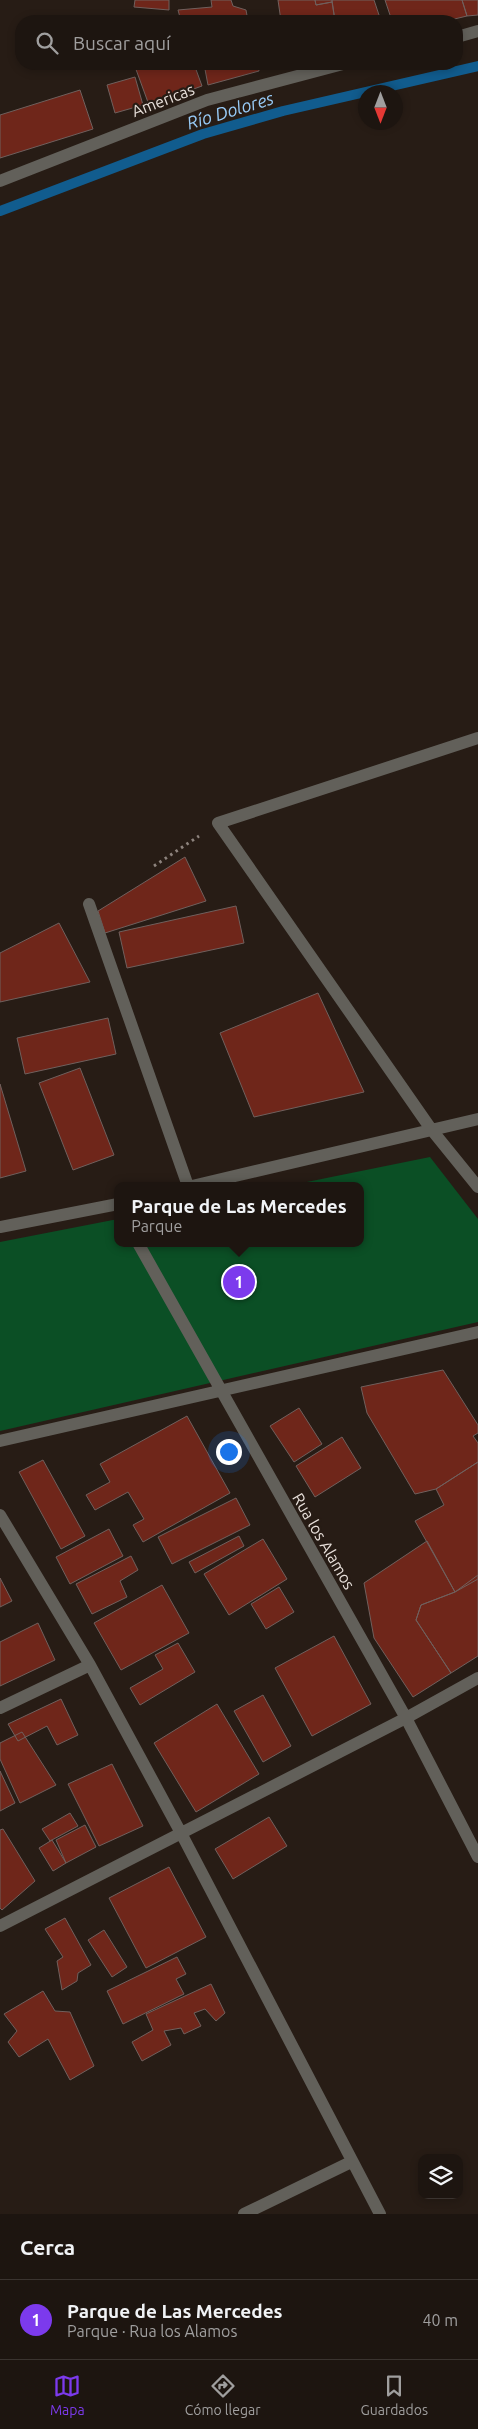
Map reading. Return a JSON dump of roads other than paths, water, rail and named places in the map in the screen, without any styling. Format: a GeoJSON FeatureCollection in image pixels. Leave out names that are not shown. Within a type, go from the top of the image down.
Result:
{"type":"FeatureCollection","features":[{"type":"Feature","properties":{"kind":"street"},"geometry":{"type":"LineString","coordinates":[[463,36],[478,32]]}},
{"type":"Feature","properties":{"kind":"street","name":"Americas"},"geometry":{"type":"LineString","coordinates":[[0,181],[207,100],[320,70]]}},
{"type":"Feature","properties":{"kind":"street"},"geometry":{"type":"LineString","coordinates":[[478,738],[218,824],[431,1129],[478,1187]]}},
{"type":"Feature","properties":{"kind":"street"},"geometry":{"type":"LineString","coordinates":[[89,904],[187,1182]]}},
{"type":"Feature","properties":{"kind":"street"},"geometry":{"type":"LineString","coordinates":[[209,1182],[478,1119]]}},
{"type":"Feature","properties":{"kind":"street"},"geometry":{"type":"LineString","coordinates":[[0,1227],[114,1206]]}},
{"type":"Feature","properties":{"kind":"street","name":"Rua los Alamos"},"geometry":{"type":"LineString","coordinates":[[140,1247],[406,1718],[478,1857]]}},
{"type":"Feature","properties":{"kind":"street"},"geometry":{"type":"LineString","coordinates":[[0,1442],[478,1332]]}},
{"type":"Feature","properties":{"kind":"street"},"geometry":{"type":"LineString","coordinates":[[0,1515],[90,1664],[181,1833],[351,2162],[380,2214]]}},
{"type":"Feature","properties":{"kind":"street"},"geometry":{"type":"LineString","coordinates":[[0,1708],[90,1664]]}},
{"type":"Feature","properties":{"kind":"street"},"geometry":{"type":"LineString","coordinates":[[0,1926],[406,1718],[478,1678]]}},
{"type":"Feature","properties":{"kind":"street"},"geometry":{"type":"LineString","coordinates":[[244,2214],[351,2162]]}},
{"type":"Feature","properties":{"kind":"waterway","name":"Río Dolores"},"geometry":{"type":"LineString","coordinates":[[463,69],[478,66]]}},
{"type":"Feature","properties":{"kind":"waterway","name":"Río Dolores"},"geometry":{"type":"LineString","coordinates":[[0,211],[203,134],[283,111],[461,70]]}},
{"type":"Feature","properties":{"kind":"place","name":"Parque de Las Mercedes"},"geometry":{"type":"Point","coordinates":[239,1282]}}]}
